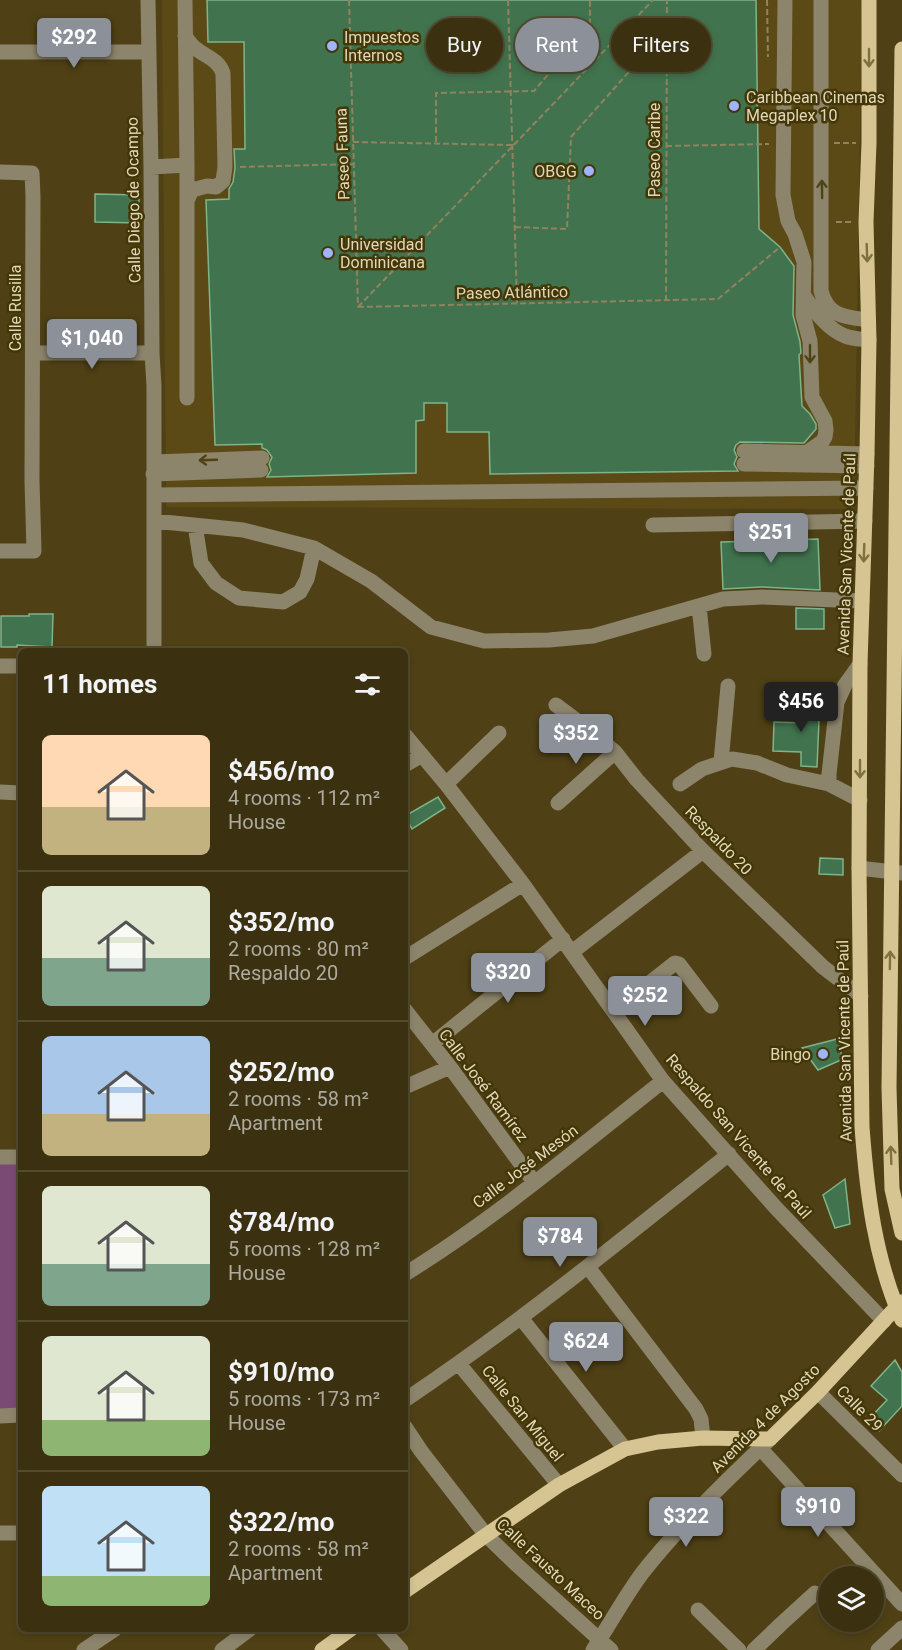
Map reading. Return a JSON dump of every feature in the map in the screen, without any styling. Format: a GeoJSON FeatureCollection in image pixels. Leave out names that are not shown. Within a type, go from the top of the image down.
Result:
{"type":"FeatureCollection","features":[{"type":"Feature","properties":{"kind":"main road","name":"Avenida San Vicente de Paúl"},"geometry":{"type":"LineString","coordinates":[[869,0],[869,143],[866,222],[869,340],[860,664],[859,868],[862,1127],[864,1164],[877,1242],[900,1310]]}},
{"type":"Feature","properties":{"kind":"main road"},"geometry":{"type":"LineString","coordinates":[[902,49],[897,872],[889,1088],[892,1189],[902,1233]]}},
{"type":"Feature","properties":{"kind":"main road","name":"Avenida 4 de Agosto"},"geometry":{"type":"LineString","coordinates":[[765,1443],[818,1392],[884,1321],[900,1310]]}},
{"type":"Feature","properties":{"kind":"main road"},"geometry":{"type":"LineString","coordinates":[[408,1589],[559,1485],[625,1449],[658,1442],[703,1438],[765,1443]]}},
{"type":"Feature","properties":{"kind":"main road"},"geometry":{"type":"LineString","coordinates":[[322,1650],[347,1632]]}},
{"type":"Feature","properties":{"kind":"street","name":"Calle Diego de Ocampo"},"geometry":{"type":"LineString","coordinates":[[148,0],[154,386],[154,648]]}},
{"type":"Feature","properties":{"kind":"street"},"geometry":{"type":"LineString","coordinates":[[185,0],[187,398]]}},
{"type":"Feature","properties":{"kind":"street"},"geometry":{"type":"LineString","coordinates":[[785,0],[783,195],[788,221],[804,262],[803,315],[810,341],[812,397],[825,422],[826,430],[822,442],[806,453]]}},
{"type":"Feature","properties":{"kind":"street"},"geometry":{"type":"LineString","coordinates":[[821,0],[821,291],[823,300],[837,314],[868,320]]}},
{"type":"Feature","properties":{"kind":"street"},"geometry":{"type":"LineString","coordinates":[[185,36],[195,47],[215,60],[223,73],[225,167],[223,181],[219,185],[192,190],[187,201]]}},
{"type":"Feature","properties":{"kind":"street"},"geometry":{"type":"LineString","coordinates":[[0,52],[148,52]]}},
{"type":"Feature","properties":{"kind":"street"},"geometry":{"type":"LineString","coordinates":[[151,167],[187,165]]}},
{"type":"Feature","properties":{"kind":"street","name":"Calle Rusilla"},"geometry":{"type":"LineString","coordinates":[[0,172],[32,173],[34,551],[0,551]]}},
{"type":"Feature","properties":{"kind":"street"},"geometry":{"type":"LineString","coordinates":[[804,296],[835,331],[846,337],[869,340]]}},
{"type":"Feature","properties":{"kind":"street"},"geometry":{"type":"LineString","coordinates":[[33,353],[152,353]]}},
{"type":"Feature","properties":{"kind":"street"},"geometry":{"type":"LineString","coordinates":[[806,453],[867,460],[744,458],[806,453]]}},
{"type":"Feature","properties":{"kind":"street"},"geometry":{"type":"LineString","coordinates":[[154,468],[261,464]]}},
{"type":"Feature","properties":{"kind":"street"},"geometry":{"type":"LineString","coordinates":[[154,495],[866,488]]}},
{"type":"Feature","properties":{"kind":"street"},"geometry":{"type":"LineString","coordinates":[[154,521],[243,530],[314,548],[371,581],[431,627],[484,641],[549,640],[593,636],[723,599],[762,597],[862,601]]}},
{"type":"Feature","properties":{"kind":"street"},"geometry":{"type":"LineString","coordinates":[[653,525],[865,521]]}},
{"type":"Feature","properties":{"kind":"street"},"geometry":{"type":"LineString","coordinates":[[195,525],[201,563],[216,583],[239,598],[283,602],[300,592],[307,579],[314,548]]}},
{"type":"Feature","properties":{"kind":"street"},"geometry":{"type":"LineString","coordinates":[[699,606],[704,654]]}},
{"type":"Feature","properties":{"kind":"street"},"geometry":{"type":"LineString","coordinates":[[829,784],[837,702],[845,685],[860,664]]}},
{"type":"Feature","properties":{"kind":"street"},"geometry":{"type":"LineString","coordinates":[[0,666],[18,666]]}},
{"type":"Feature","properties":{"kind":"street"},"geometry":{"type":"LineString","coordinates":[[721,762],[728,686]]}},
{"type":"Feature","properties":{"kind":"street","name":"Respaldo 20"},"geometry":{"type":"LineString","coordinates":[[556,705],[615,752],[703,851],[823,967],[861,996]]}},
{"type":"Feature","properties":{"kind":"street"},"geometry":{"type":"LineString","coordinates":[[446,784],[499,733]]}},
{"type":"Feature","properties":{"kind":"street","name":"Respaldo San Vicente de Paúl"},"geometry":{"type":"LineString","coordinates":[[408,739],[523,884],[663,1081],[776,1208],[884,1321]]}},
{"type":"Feature","properties":{"kind":"street"},"geometry":{"type":"LineString","coordinates":[[558,803],[615,752]]}},
{"type":"Feature","properties":{"kind":"street"},"geometry":{"type":"LineString","coordinates":[[408,763],[422,755]]}},
{"type":"Feature","properties":{"kind":"street"},"geometry":{"type":"LineString","coordinates":[[680,784],[702,769],[732,759],[757,763],[787,775],[829,784],[860,800]]}},
{"type":"Feature","properties":{"kind":"street"},"geometry":{"type":"LineString","coordinates":[[0,792],[18,793]]}},
{"type":"Feature","properties":{"kind":"street"},"geometry":{"type":"LineString","coordinates":[[573,952],[703,851]]}},
{"type":"Feature","properties":{"kind":"street"},"geometry":{"type":"LineString","coordinates":[[859,868],[897,872]]}},
{"type":"Feature","properties":{"kind":"street"},"geometry":{"type":"LineString","coordinates":[[408,956],[523,884]]}},
{"type":"Feature","properties":{"kind":"street"},"geometry":{"type":"LineString","coordinates":[[432,1044],[563,939]]}},
{"type":"Feature","properties":{"kind":"street"},"geometry":{"type":"LineString","coordinates":[[614,1011],[675,963],[679,964],[711,1006]]}},
{"type":"Feature","properties":{"kind":"street","name":"Calle José Ramírez"},"geometry":{"type":"LineString","coordinates":[[408,1014],[534,1182]]}},
{"type":"Feature","properties":{"kind":"street"},"geometry":{"type":"LineString","coordinates":[[408,1086],[450,1067]]}},
{"type":"Feature","properties":{"kind":"street","name":"Calle José Mesón"},"geometry":{"type":"LineString","coordinates":[[408,1272],[438,1253],[534,1182],[663,1081]]}},
{"type":"Feature","properties":{"kind":"street"},"geometry":{"type":"LineString","coordinates":[[408,1398],[521,1318],[729,1154]]}},
{"type":"Feature","properties":{"kind":"street"},"geometry":{"type":"LineString","coordinates":[[0,1157],[18,1157]]}},
{"type":"Feature","properties":{"kind":"street"},"geometry":{"type":"LineString","coordinates":[[588,1267],[696,1409],[701,1419],[703,1438]]}},
{"type":"Feature","properties":{"kind":"street"},"geometry":{"type":"LineString","coordinates":[[521,1318],[625,1449]]}},
{"type":"Feature","properties":{"kind":"street","name":"Calle San Miguel"},"geometry":{"type":"LineString","coordinates":[[459,1364],[559,1485]]}},
{"type":"Feature","properties":{"kind":"street","name":"Calle 29"},"geometry":{"type":"LineString","coordinates":[[818,1392],[902,1475]]}},
{"type":"Feature","properties":{"kind":"street"},"geometry":{"type":"LineString","coordinates":[[0,1416],[18,1415]]}},
{"type":"Feature","properties":{"kind":"street","name":"Calle Fausto Maceo"},"geometry":{"type":"LineString","coordinates":[[408,1431],[486,1535],[601,1646]]}},
{"type":"Feature","properties":{"kind":"street"},"geometry":{"type":"LineString","coordinates":[[765,1443],[902,1604]]}},
{"type":"Feature","properties":{"kind":"street","name":"Avenida 4 de Agosto"},"geometry":{"type":"LineString","coordinates":[[601,1646],[642,1574],[694,1514],[765,1443]]}},
{"type":"Feature","properties":{"kind":"street"},"geometry":{"type":"LineString","coordinates":[[0,1533],[18,1533]]}},
{"type":"Feature","properties":{"kind":"street"},"geometry":{"type":"LineString","coordinates":[[754,1650],[815,1593]]}},
{"type":"Feature","properties":{"kind":"street"},"geometry":{"type":"LineString","coordinates":[[698,1610],[739,1650]]}},
{"type":"Feature","properties":{"kind":"street"},"geometry":{"type":"LineString","coordinates":[[878,1650],[902,1628]]}},
{"type":"Feature","properties":{"kind":"street"},"geometry":{"type":"LineString","coordinates":[[84,1650],[111,1632]]}},
{"type":"Feature","properties":{"kind":"street"},"geometry":{"type":"LineString","coordinates":[[222,1650],[246,1632]]}},
{"type":"Feature","properties":{"kind":"street"},"geometry":{"type":"LineString","coordinates":[[385,1632],[401,1650]]}},
{"type":"Feature","properties":{"kind":"path","name":"Paseo Fauna"},"geometry":{"type":"LineString","coordinates":[[349,0],[358,307]]}},
{"type":"Feature","properties":{"kind":"path"},"geometry":{"type":"LineString","coordinates":[[508,0],[517,303]]}},
{"type":"Feature","properties":{"kind":"path"},"geometry":{"type":"LineString","coordinates":[[436,142],[436,93],[534,91],[590,26],[590,0]]}},
{"type":"Feature","properties":{"kind":"path"},"geometry":{"type":"LineString","coordinates":[[358,307],[653,0]]}},
{"type":"Feature","properties":{"kind":"path","name":"Paseo Caribe"},"geometry":{"type":"LineString","coordinates":[[667,0],[667,18]]}},
{"type":"Feature","properties":{"kind":"path"},"geometry":{"type":"LineString","coordinates":[[515,227],[567,229],[571,137],[629,72]]}},
{"type":"Feature","properties":{"kind":"path","name":"Paseo Caribe"},"geometry":{"type":"LineString","coordinates":[[666,300],[667,72]]}},
{"type":"Feature","properties":{"kind":"path"},"geometry":{"type":"LineString","coordinates":[[353,142],[512,145]]}},
{"type":"Feature","properties":{"kind":"path"},"geometry":{"type":"LineString","coordinates":[[821,143],[869,143]]}},
{"type":"Feature","properties":{"kind":"path"},"geometry":{"type":"LineString","coordinates":[[666,146],[758,144]]}},
{"type":"Feature","properties":{"kind":"path"},"geometry":{"type":"LineString","coordinates":[[225,167],[354,164]]}},
{"type":"Feature","properties":{"kind":"path"},"geometry":{"type":"LineString","coordinates":[[822,222],[866,222]]}},
{"type":"Feature","properties":{"kind":"path","name":"Paseo Atlántico"},"geometry":{"type":"LineString","coordinates":[[358,307],[718,299],[780,247]]}},
{"type":"Feature","properties":{"kind":"shaded area"},"geometry":{"type":"Polygon","coordinates":[[[162,0],[862,0],[854,509],[166,507],[162,0]]]}},
{"type":"Feature","properties":{"kind":"shaded area"},"geometry":{"type":"Polygon","coordinates":[[[0,1160],[18,1160],[18,1410],[0,1410],[0,1160]]]}},
{"type":"Feature","properties":{"kind":"building"},"geometry":{"type":"Polygon","coordinates":[[[207,0],[756,0],[759,229],[780,247],[794,266],[793,315],[800,342],[802,406],[810,414],[816,424],[816,429],[804,443],[740,442],[734,450],[737,457],[734,464],[738,471],[490,474],[489,432],[447,432],[447,403],[424,403],[424,420],[416,421],[416,473],[267,477],[271,470],[269,464],[272,457],[267,450],[262,448],[262,444],[215,445],[206,200],[229,199],[229,189],[233,182],[235,168],[234,149],[245,149],[244,42],[208,42],[207,0]]]}},
{"type":"Feature","properties":{"kind":"building"},"geometry":{"type":"Polygon","coordinates":[[[95,194],[139,195],[139,223],[95,222],[95,194]]]}},
{"type":"Feature","properties":{"kind":"building"},"geometry":{"type":"Polygon","coordinates":[[[818,539],[820,590],[762,587],[723,589],[721,542],[818,539]]]}},
{"type":"Feature","properties":{"kind":"building"},"geometry":{"type":"Polygon","coordinates":[[[796,608],[824,609],[824,629],[796,629],[796,608]]]}},
{"type":"Feature","properties":{"kind":"building"},"geometry":{"type":"Polygon","coordinates":[[[29,614],[53,614],[52,647],[17,645],[17,647],[1,647],[1,616],[29,616],[29,614]]]}},
{"type":"Feature","properties":{"kind":"building"},"geometry":{"type":"Polygon","coordinates":[[[802,696],[820,697],[817,767],[801,766],[801,752],[773,751],[774,722],[801,723],[802,696]]]}},
{"type":"Feature","properties":{"kind":"building"},"geometry":{"type":"Polygon","coordinates":[[[438,797],[445,808],[412,829],[408,822],[408,814],[438,797]]]}},
{"type":"Feature","properties":{"kind":"building"},"geometry":{"type":"Polygon","coordinates":[[[820,858],[843,859],[843,875],[819,874],[820,858]]]}},
{"type":"Feature","properties":{"kind":"building","name":"Bingo"},"geometry":{"type":"Polygon","coordinates":[[[841,1038],[841,1060],[818,1070],[802,1048],[841,1038]]]}},
{"type":"Feature","properties":{"kind":"building"},"geometry":{"type":"Polygon","coordinates":[[[845,1179],[850,1224],[835,1228],[823,1195],[845,1179]]]}},
{"type":"Feature","properties":{"kind":"building"},"geometry":{"type":"Polygon","coordinates":[[[895,1360],[902,1372],[902,1406],[879,1431],[868,1420],[887,1400],[871,1386],[895,1360]]]}},
{"type":"Feature","properties":{"kind":"place","name":"Impuestos Internos"},"geometry":{"type":"Point","coordinates":[332,46]}},
{"type":"Feature","properties":{"kind":"place","name":"Caribbean Cinemas Megaplex 10"},"geometry":{"type":"Point","coordinates":[734,106]}},
{"type":"Feature","properties":{"kind":"place","name":"OBGG"},"geometry":{"type":"Point","coordinates":[589,171]}},
{"type":"Feature","properties":{"kind":"place","name":"Universidad Dominicana"},"geometry":{"type":"Point","coordinates":[328,253]}},
{"type":"Feature","properties":{"kind":"place","name":"Bingo"},"geometry":{"type":"Point","coordinates":[823,1054]}}]}
